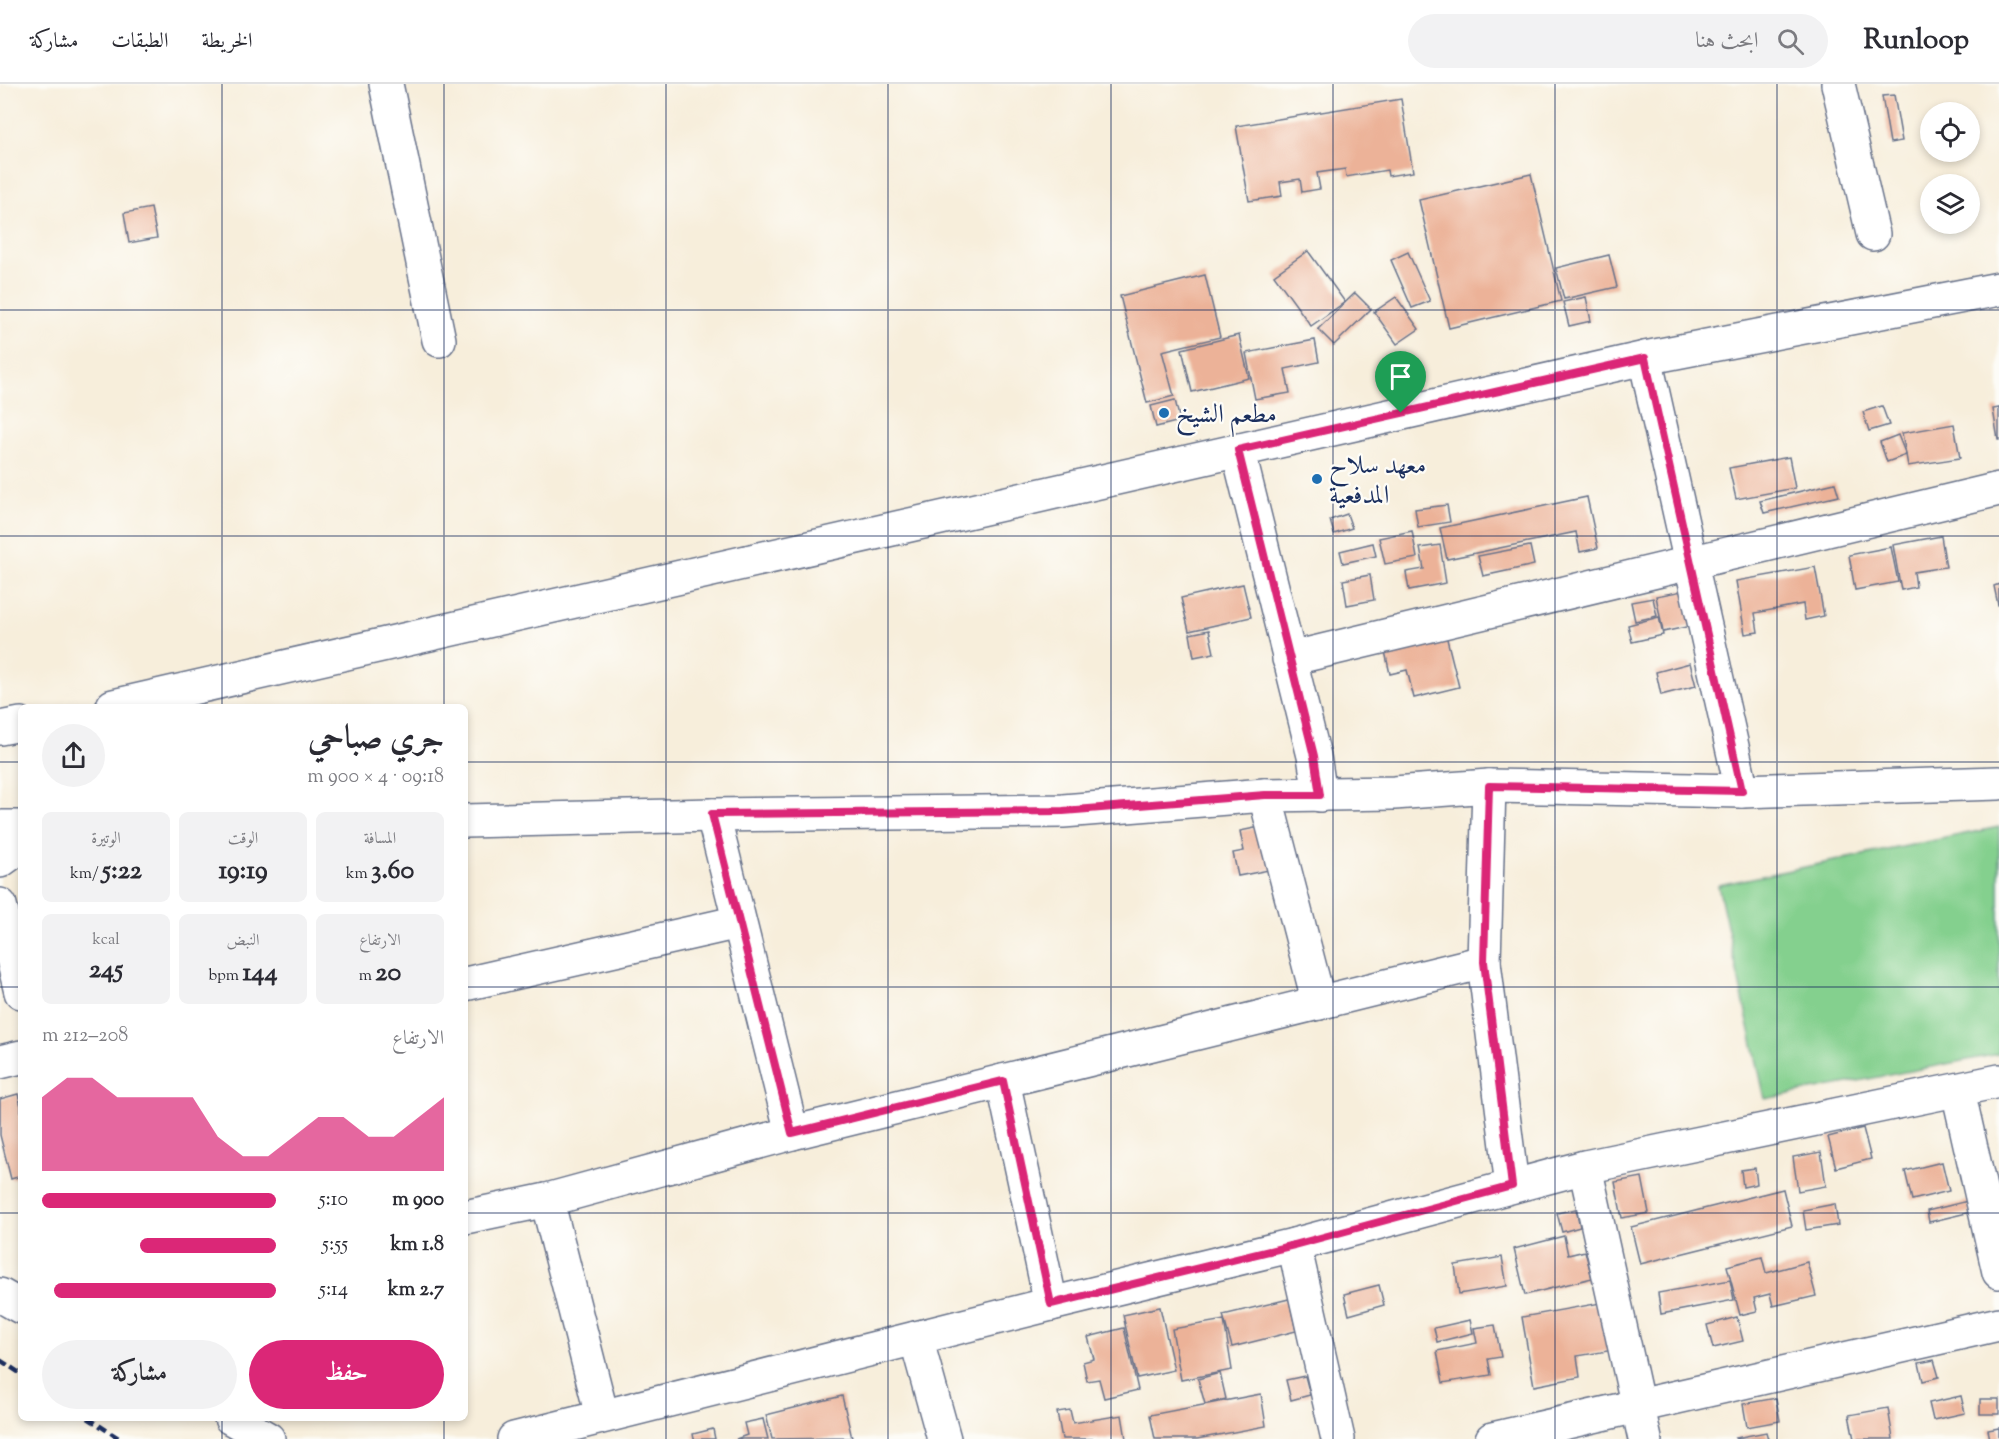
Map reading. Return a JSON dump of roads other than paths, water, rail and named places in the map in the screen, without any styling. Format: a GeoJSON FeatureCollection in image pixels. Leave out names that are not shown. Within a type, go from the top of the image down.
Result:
{"type":"FeatureCollection","features":[{"type":"Feature","properties":{"kind":"street"},"geometry":{"type":"LineString","coordinates":[[386,84],[439,340]]}},
{"type":"Feature","properties":{"kind":"street"},"geometry":{"type":"LineString","coordinates":[[1838,84],[1873,234]]}},
{"type":"Feature","properties":{"kind":"street"},"geometry":{"type":"LineString","coordinates":[[122,704],[1645,358],[1999,289]]}},
{"type":"Feature","properties":{"kind":"street"},"geometry":{"type":"LineString","coordinates":[[1645,358],[1742,791]]}},
{"type":"Feature","properties":{"kind":"street"},"geometry":{"type":"LineString","coordinates":[[1238,450],[1314,756],[1320,795]]}},
{"type":"Feature","properties":{"kind":"street"},"geometry":{"type":"LineString","coordinates":[[1289,658],[1999,489]]}},
{"type":"Feature","properties":{"kind":"street"},"geometry":{"type":"LineString","coordinates":[[225,704],[259,674]]}},
{"type":"Feature","properties":{"kind":"street"},"geometry":{"type":"LineString","coordinates":[[0,728],[18,725]]}},
{"type":"Feature","properties":{"kind":"street"},"geometry":{"type":"LineString","coordinates":[[468,821],[712,814],[1063,811],[1265,795],[1394,793],[1489,786],[1742,791],[1999,783]]}},
{"type":"Feature","properties":{"kind":"street"},"geometry":{"type":"LineString","coordinates":[[1489,786],[1484,962],[1512,1186]]}},
{"type":"Feature","properties":{"kind":"street"},"geometry":{"type":"LineString","coordinates":[[1265,795],[1320,1003]]}},
{"type":"Feature","properties":{"kind":"street"},"geometry":{"type":"LineString","coordinates":[[712,814],[792,1133]]}},
{"type":"Feature","properties":{"kind":"street"},"geometry":{"type":"LineString","coordinates":[[0,827],[18,827]]}},
{"type":"Feature","properties":{"kind":"street"},"geometry":{"type":"LineString","coordinates":[[0,861],[18,848]]}},
{"type":"Feature","properties":{"kind":"street"},"geometry":{"type":"LineString","coordinates":[[0,905],[18,980]]}},
{"type":"Feature","properties":{"kind":"street"},"geometry":{"type":"LineString","coordinates":[[468,983],[739,922]]}},
{"type":"Feature","properties":{"kind":"street"},"geometry":{"type":"LineString","coordinates":[[468,1216],[547,1200],[792,1133],[1484,962]]}},
{"type":"Feature","properties":{"kind":"street"},"geometry":{"type":"LineString","coordinates":[[0,1062],[18,1058]]}},
{"type":"Feature","properties":{"kind":"street"},"geometry":{"type":"LineString","coordinates":[[1003,1081],[1051,1304]]}},
{"type":"Feature","properties":{"kind":"street"},"geometry":{"type":"LineString","coordinates":[[514,1439],[1294,1245],[1585,1167],[1999,1081]]}},
{"type":"Feature","properties":{"kind":"street"},"geometry":{"type":"LineString","coordinates":[[1958,1090],[1999,1272]]}},
{"type":"Feature","properties":{"kind":"street"},"geometry":{"type":"LineString","coordinates":[[1585,1167],[1645,1439]]}},
{"type":"Feature","properties":{"kind":"street"},"geometry":{"type":"LineString","coordinates":[[547,1200],[602,1416]]}},
{"type":"Feature","properties":{"kind":"street"},"geometry":{"type":"LineString","coordinates":[[1294,1245],[1338,1439]]}},
{"type":"Feature","properties":{"kind":"street"},"geometry":{"type":"LineString","coordinates":[[0,1295],[18,1305]]}},
{"type":"Feature","properties":{"kind":"street"},"geometry":{"type":"LineString","coordinates":[[1492,1439],[1999,1324]]}},
{"type":"Feature","properties":{"kind":"street"},"geometry":{"type":"LineString","coordinates":[[916,1338],[944,1439]]}},
{"type":"Feature","properties":{"kind":"street"},"geometry":{"type":"LineString","coordinates":[[236,1421],[268,1439]]}},
{"type":"Feature","properties":{"kind":"railway"},"geometry":{"type":"LineString","coordinates":[[0,1360],[18,1372]]}},
{"type":"Feature","properties":{"kind":"railway"},"geometry":{"type":"LineString","coordinates":[[93,1421],[120,1439]]}},
{"type":"Feature","properties":{"kind":"place","name":"مطعم الشيخ"},"geometry":{"type":"Point","coordinates":[1164,413]}},
{"type":"Feature","properties":{"kind":"place","name":"معهد سلاح المدفعية"},"geometry":{"type":"Point","coordinates":[1317,479]}}]}
